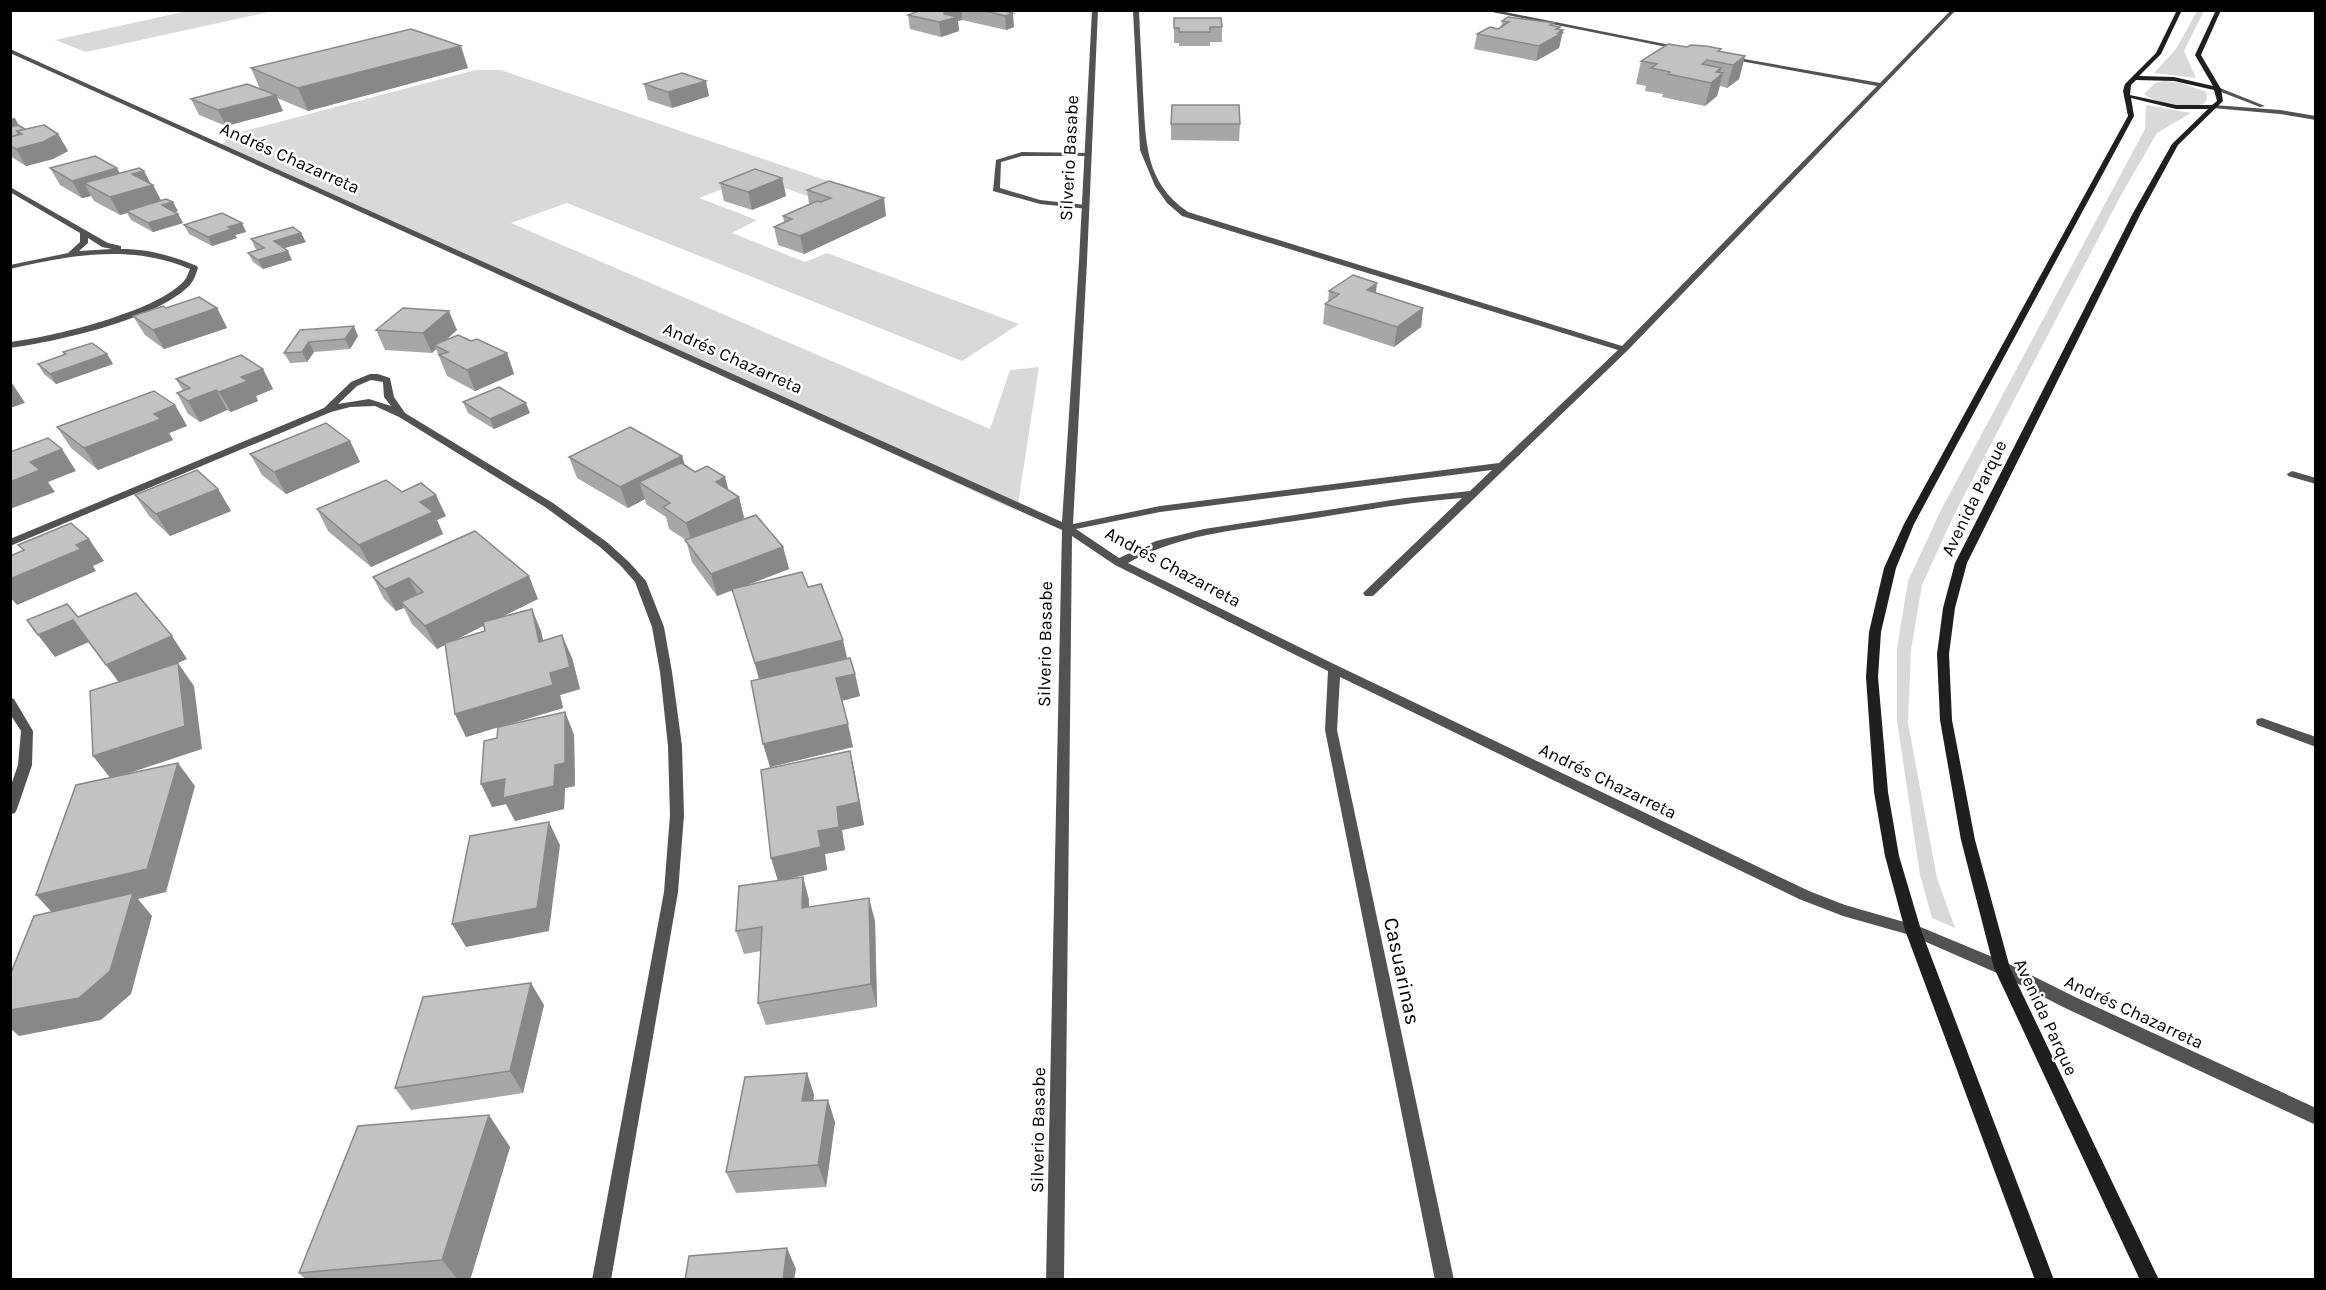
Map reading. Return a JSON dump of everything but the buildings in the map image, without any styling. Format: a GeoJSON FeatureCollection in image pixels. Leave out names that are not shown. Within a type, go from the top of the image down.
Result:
{"type":"FeatureCollection","features":[{"type":"Feature","properties":{"kind":"street","name":"Silverio Basabe"},"geometry":{"type":"LineString","coordinates":[[1055,1280],[1067,528],[1095,10]]}},
{"type":"Feature","properties":{"kind":"street"},"geometry":{"type":"LineString","coordinates":[[1136,10],[1143,150],[1148,168],[1171,206],[1185,214],[1624,349]]}},
{"type":"Feature","properties":{"kind":"street"},"geometry":{"type":"LineString","coordinates":[[1484,10],[1694,50]]}},
{"type":"Feature","properties":{"kind":"street"},"geometry":{"type":"LineString","coordinates":[[1369,593],[1624,349],[1954,10]]}},
{"type":"Feature","properties":{"kind":"street"},"geometry":{"type":"LineString","coordinates":[[2045,1280],[1913,930],[1892,855],[1881,792],[1875,732],[1872,677],[1875,632],[1890,568],[1909,525],[2132,116],[2128,84],[2158,54],[2180,10]]}},
{"type":"Feature","properties":{"kind":"street"},"geometry":{"type":"LineString","coordinates":[[2214,107],[2220,101],[2218,89],[2198,55],[2218,10]]}},
{"type":"Feature","properties":{"kind":"street","name":"Andrés Chazarreta"},"geometry":{"type":"LineString","coordinates":[[10,51],[1067,528],[1119,563],[1804,895],[1843,910],[1913,930],[2002,968],[2079,1007],[2316,1117]]}},
{"type":"Feature","properties":{"kind":"street"},"geometry":{"type":"LineString","coordinates":[[1717,55],[1881,86]]}},
{"type":"Feature","properties":{"kind":"street"},"geometry":{"type":"LineString","coordinates":[[2134,78],[2174,79],[2218,89],[2280,112]]}},
{"type":"Feature","properties":{"kind":"street"},"geometry":{"type":"LineString","coordinates":[[2128,96],[2176,107],[2214,107],[2280,112],[2316,118]]}},
{"type":"Feature","properties":{"kind":"street","name":"Avenida Parque"},"geometry":{"type":"LineString","coordinates":[[2150,1280],[2002,968],[1968,840],[1946,720],[1943,654],[1949,608],[1961,563],[2137,213],[2175,144],[2214,107]]}},
{"type":"Feature","properties":{"kind":"street"},"geometry":{"type":"LineString","coordinates":[[1086,207],[1054,205],[1014,197],[996,189],[998,161],[1022,154],[1089,154]]}},
{"type":"Feature","properties":{"kind":"street"},"geometry":{"type":"LineString","coordinates":[[10,189],[105,244],[184,263],[194,268],[194,274],[189,283],[169,297],[88,329],[10,355]]}},
{"type":"Feature","properties":{"kind":"street"},"geometry":{"type":"LineString","coordinates":[[69,256],[84,243],[84,232]]}},
{"type":"Feature","properties":{"kind":"street"},"geometry":{"type":"LineString","coordinates":[[10,267],[112,251],[137,253]]}},
{"type":"Feature","properties":{"kind":"street"},"geometry":{"type":"LineString","coordinates":[[10,345],[46,340],[88,329]]}},
{"type":"Feature","properties":{"kind":"street"},"geometry":{"type":"LineString","coordinates":[[328,410],[351,386],[361,381],[381,377],[387,380],[389,397],[402,415]]}},
{"type":"Feature","properties":{"kind":"street"},"geometry":{"type":"LineString","coordinates":[[10,543],[328,410],[369,402],[402,415],[549,505],[604,545],[640,581],[658,627],[666,672],[675,746],[677,815],[671,892],[601,1280]]}},
{"type":"Feature","properties":{"kind":"street"},"geometry":{"type":"LineString","coordinates":[[1067,528],[1160,509],[1500,466]]}},
{"type":"Feature","properties":{"kind":"street"},"geometry":{"type":"LineString","coordinates":[[2292,474],[2316,481]]}},
{"type":"Feature","properties":{"kind":"street"},"geometry":{"type":"LineString","coordinates":[[1119,563],[1138,551],[1184,536],[1428,496],[1471,494]]}},
{"type":"Feature","properties":{"kind":"street","name":"Casuarinas"},"geometry":{"type":"LineString","coordinates":[[1334,669],[1330,730],[1445,1280]]}},
{"type":"Feature","properties":{"kind":"street"},"geometry":{"type":"LineString","coordinates":[[10,702],[27,731],[25,765],[10,809]]}},
{"type":"Feature","properties":{"kind":"street"},"geometry":{"type":"LineString","coordinates":[[2262,722],[2316,742]]}},
{"type":"Feature","properties":{"kind":"shaded area"},"geometry":{"type":"Polygon","coordinates":[[[192,10],[273,11],[86,52],[55,40],[192,10]]]}},
{"type":"Feature","properties":{"kind":"shaded area"},"geometry":{"type":"Polygon","coordinates":[[[2197,11],[2204,11],[2184,51],[2196,78],[2154,73],[2176,49],[2197,11]]]}},
{"type":"Feature","properties":{"kind":"shaded area"},"geometry":{"type":"Polygon","coordinates":[[[476,70],[501,70],[837,184],[807,196],[754,177],[699,198],[757,220],[732,233],[805,262],[827,253],[1019,324],[962,361],[567,203],[511,223],[990,429],[1010,370],[1039,367],[1017,511],[221,145],[233,134],[476,70]]]}},
{"type":"Feature","properties":{"kind":"shaded area"},"geometry":{"type":"Polygon","coordinates":[[[2165,81],[2181,83],[2206,92],[2207,99],[2203,104],[2180,106],[2157,101],[2144,94],[2155,83],[2165,81]]]}},
{"type":"Feature","properties":{"kind":"shaded area"},"geometry":{"type":"Polygon","coordinates":[[[2146,105],[2191,113],[2157,133],[2120,197],[1954,515],[1922,585],[1911,650],[1908,723],[1937,878],[1955,928],[1932,918],[1920,875],[1897,721],[1897,648],[1908,581],[1941,510],[2145,129],[2146,105]]]}}]}
